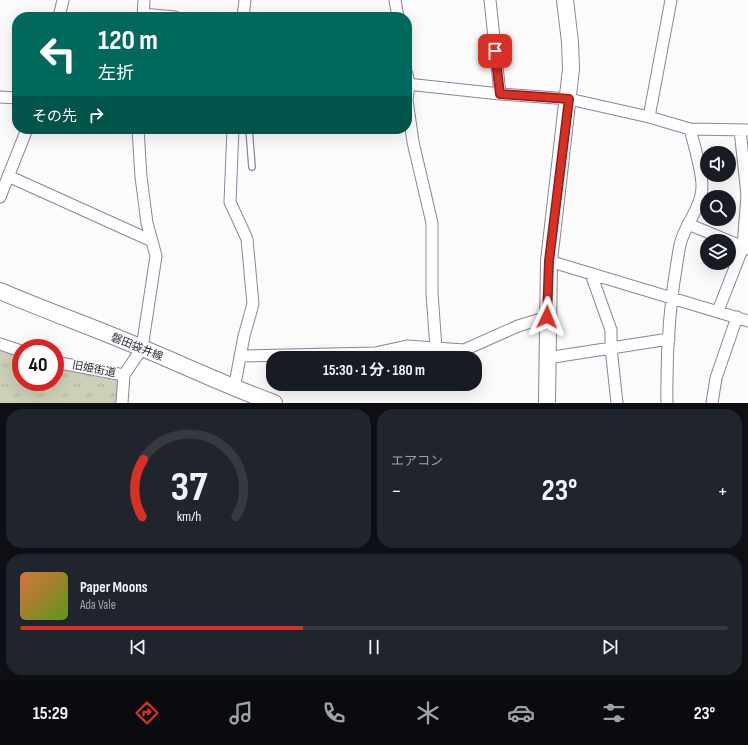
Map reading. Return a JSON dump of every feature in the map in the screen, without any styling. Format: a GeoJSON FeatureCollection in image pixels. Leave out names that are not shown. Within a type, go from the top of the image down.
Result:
{"type":"FeatureCollection","features":[{"type":"Feature","properties":{"kind":"street"},"geometry":{"type":"LineString","coordinates":[[60,12],[63,0]]}},
{"type":"Feature","properties":{"kind":"street"},"geometry":{"type":"LineString","coordinates":[[143,12],[144,0]]}},
{"type":"Feature","properties":{"kind":"street"},"geometry":{"type":"LineString","coordinates":[[244,12],[245,0]]}},
{"type":"Feature","properties":{"kind":"street"},"geometry":{"type":"LineString","coordinates":[[395,0],[397,12]]}},
{"type":"Feature","properties":{"kind":"street"},"geometry":{"type":"LineString","coordinates":[[490,0],[500,94]]}},
{"type":"Feature","properties":{"kind":"street"},"geometry":{"type":"LineString","coordinates":[[547,403],[547,317],[549,261],[569,99],[571,69],[571,49],[565,0]]}},
{"type":"Feature","properties":{"kind":"street"},"geometry":{"type":"LineString","coordinates":[[649,117],[671,0]]}},
{"type":"Feature","properties":{"kind":"street"},"geometry":{"type":"LineString","coordinates":[[412,82],[500,94],[569,99],[649,117],[690,129],[744,130],[747,195],[746,248],[718,311]]}},
{"type":"Feature","properties":{"kind":"street"},"geometry":{"type":"LineString","coordinates":[[0,97],[12,98]]}},
{"type":"Feature","properties":{"kind":"street"},"geometry":{"type":"LineString","coordinates":[[667,403],[667,364],[672,299],[680,244],[688,224],[700,202],[702,186],[690,129]]}},
{"type":"Feature","properties":{"kind":"street"},"geometry":{"type":"LineString","coordinates":[[0,197],[25,134]]}},
{"type":"Feature","properties":{"kind":"street"},"geometry":{"type":"LineString","coordinates":[[138,134],[141,177],[147,223],[156,256],[142,348]]}},
{"type":"Feature","properties":{"kind":"street"},"geometry":{"type":"LineString","coordinates":[[233,134],[230,202],[247,239],[253,304],[240,356],[234,388]]}},
{"type":"Feature","properties":{"kind":"street"},"geometry":{"type":"LineString","coordinates":[[412,134],[432,222],[432,294],[436,348]]}},
{"type":"Feature","properties":{"kind":"street"},"geometry":{"type":"LineString","coordinates":[[8,176],[152,241]]}},
{"type":"Feature","properties":{"kind":"street"},"geometry":{"type":"LineString","coordinates":[[688,224],[746,248]]}},
{"type":"Feature","properties":{"kind":"street"},"geometry":{"type":"LineString","coordinates":[[549,261],[748,321]]}},
{"type":"Feature","properties":{"kind":"street"},"geometry":{"type":"LineString","coordinates":[[592,274],[612,330],[611,348],[617,403]]}},
{"type":"Feature","properties":{"kind":"street","name":"磐田袋井線"},"geometry":{"type":"LineString","coordinates":[[0,291],[49,312],[142,348],[234,388],[274,403]]}},
{"type":"Feature","properties":{"kind":"street"},"geometry":{"type":"LineString","coordinates":[[240,356],[375,353],[407,346],[464,350],[518,326],[547,317]]}},
{"type":"Feature","properties":{"kind":"street"},"geometry":{"type":"LineString","coordinates":[[712,403],[716,378],[736,317]]}},
{"type":"Feature","properties":{"kind":"street"},"geometry":{"type":"LineString","coordinates":[[547,358],[669,339]]}},
{"type":"Feature","properties":{"kind":"street"},"geometry":{"type":"LineString","coordinates":[[0,344],[12,348]]}},
{"type":"Feature","properties":{"kind":"street","name":"旧姫街道"},"geometry":{"type":"LineString","coordinates":[[64,364],[124,375],[142,348]]}},
{"type":"Feature","properties":{"kind":"street"},"geometry":{"type":"LineString","coordinates":[[122,403],[124,375]]}},
{"type":"Feature","properties":{"kind":"lane"},"geometry":{"type":"LineString","coordinates":[[249,134],[252,167]]}},
{"type":"Feature","properties":{"kind":"green space"},"geometry":{"type":"Polygon","coordinates":[[[0,342],[12,345],[12,391],[64,391],[64,359],[124,375],[122,403],[0,403],[0,342]]]}},
{"type":"Feature","properties":{"kind":"route"},"geometry":{"type":"LineString","coordinates":[[495,51],[500,94],[569,99],[549,261],[547,317]]}}]}
